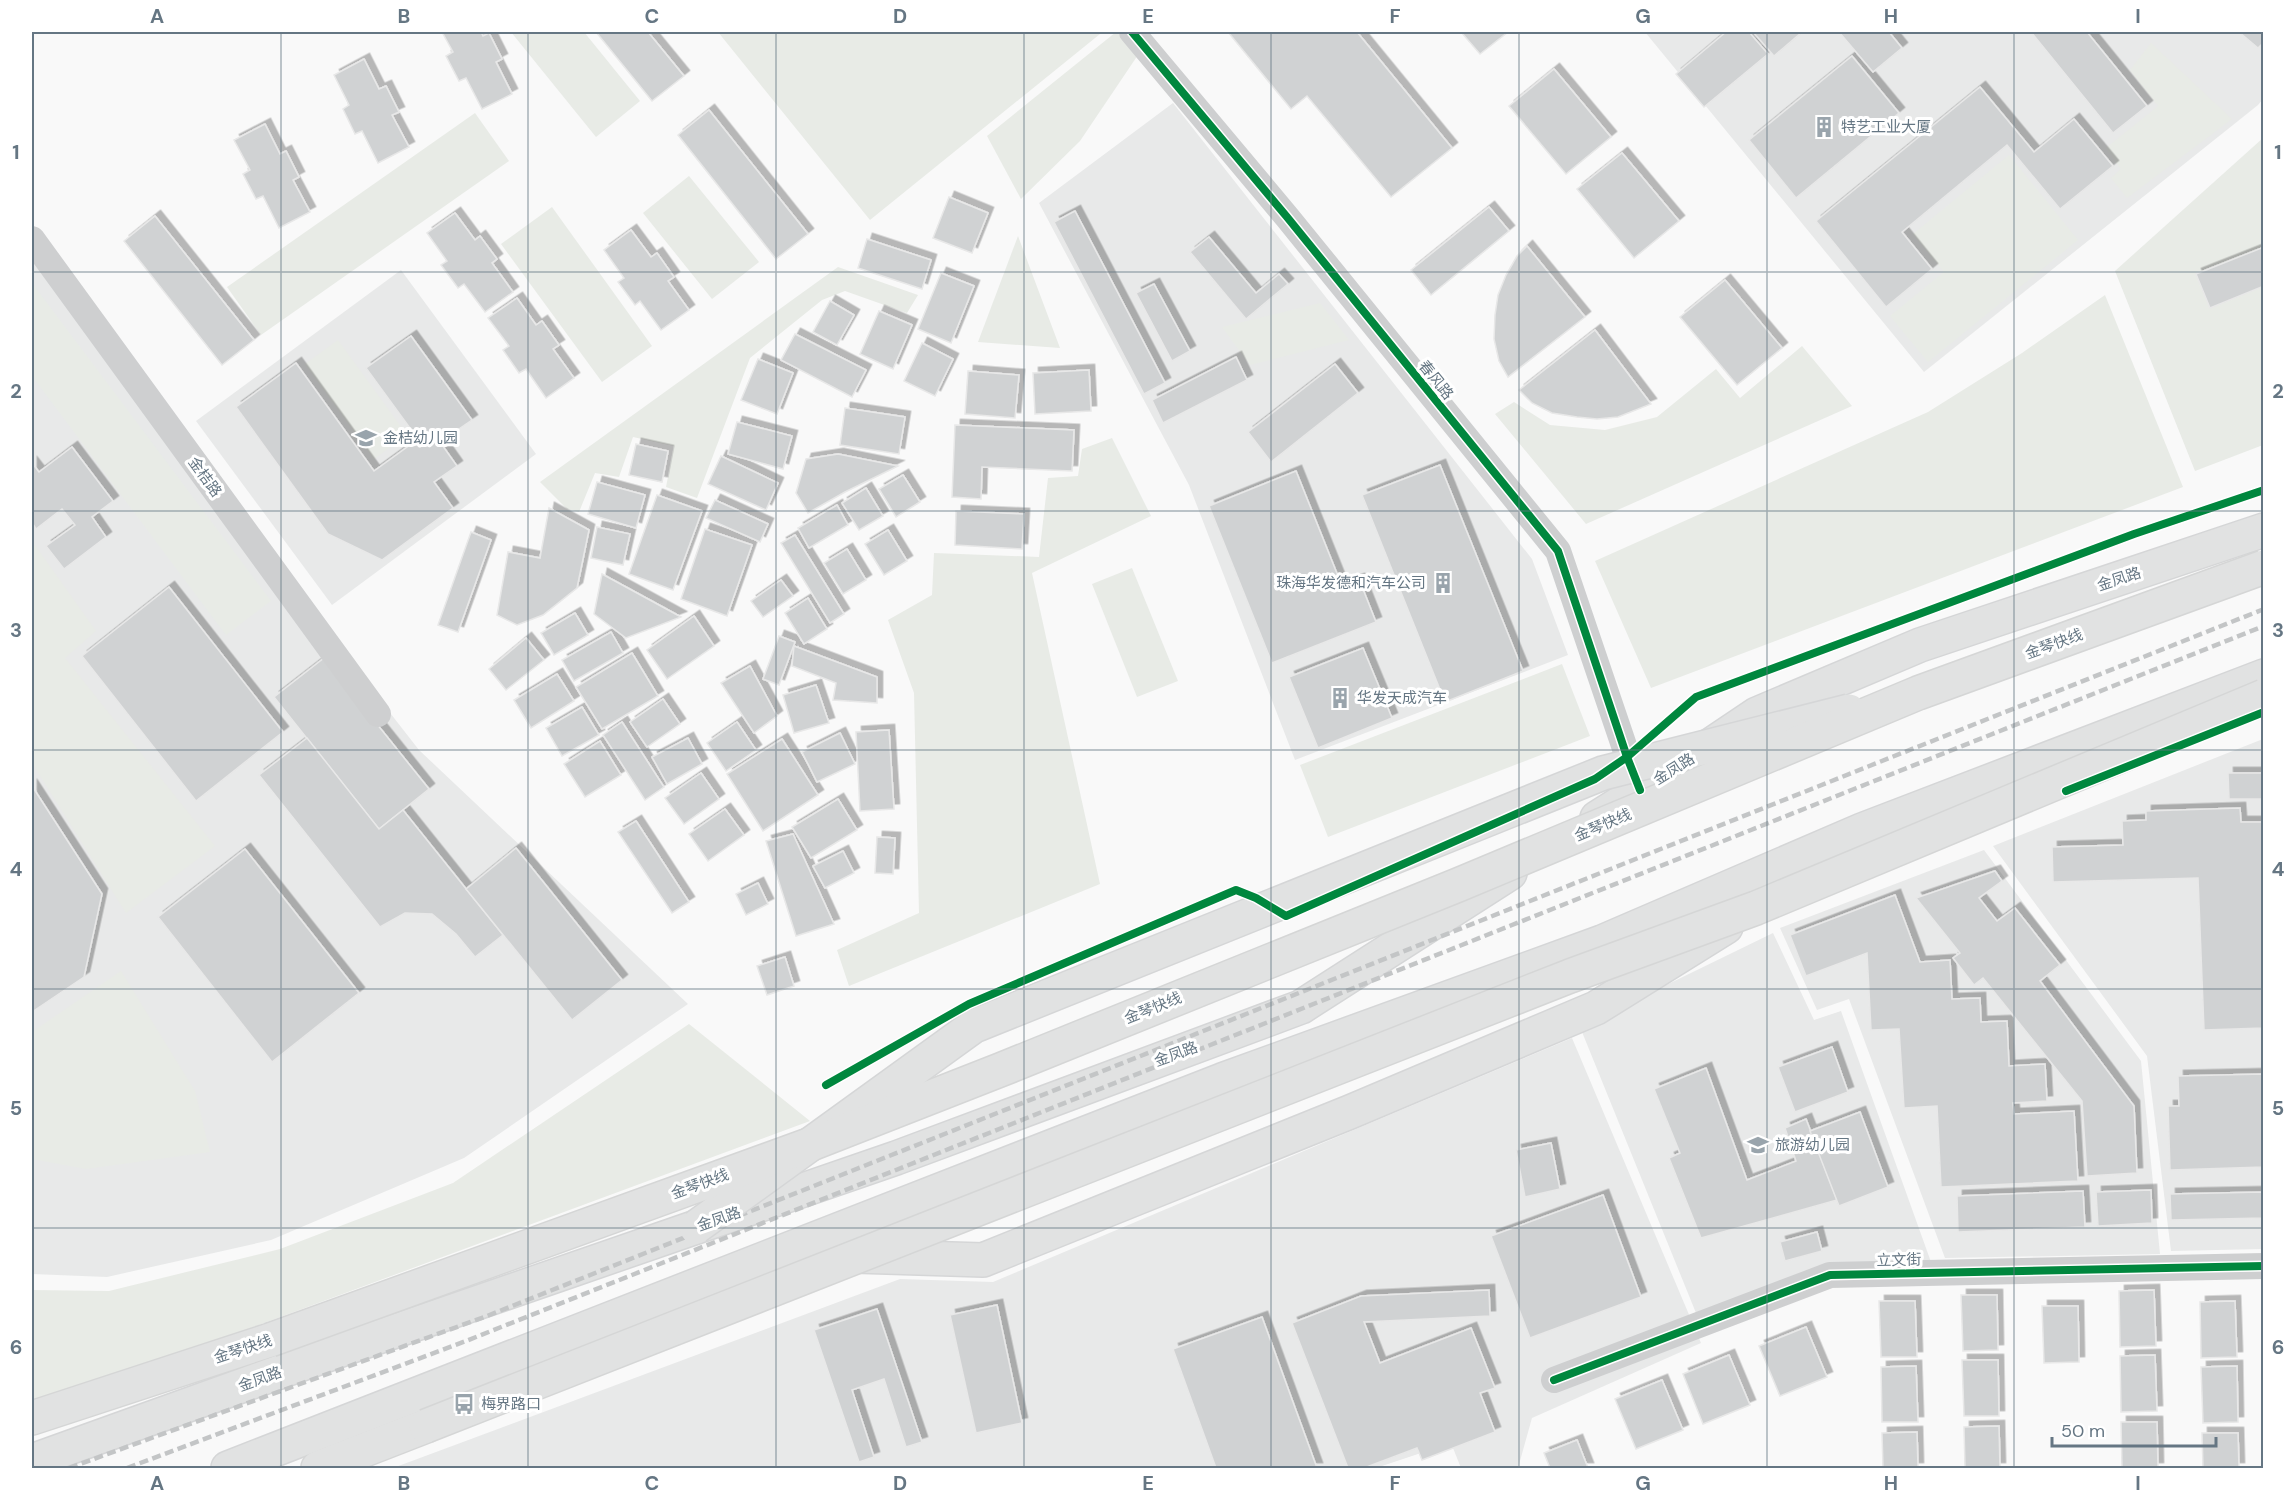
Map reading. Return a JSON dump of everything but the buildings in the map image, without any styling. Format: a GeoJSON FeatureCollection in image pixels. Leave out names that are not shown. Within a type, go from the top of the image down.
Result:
{"type":"FeatureCollection","features":[{"type":"Feature","properties":{"kind":"main road","name":"金凤路"},"geometry":{"type":"LineString","coordinates":[[32,1461],[363,1342],[896,1158],[1301,1007],[1757,714],[1920,645],[2264,530]]}},
{"type":"Feature","properties":{"kind":"main road","name":"金琴快线"},"geometry":{"type":"LineString","coordinates":[[32,1418],[270,1340],[806,1146],[1458,885],[1918,693],[2264,567]]}},
{"type":"Feature","properties":{"kind":"main road"},"geometry":{"type":"LineString","coordinates":[[228,1468],[1222,1080],[1602,942],[1862,830],[2264,676]]}},
{"type":"Feature","properties":{"kind":"main road"},"geometry":{"type":"LineString","coordinates":[[696,1227],[974,1026],[1603,773],[1918,693]]}},
{"type":"Feature","properties":{"kind":"main road"},"geometry":{"type":"LineString","coordinates":[[318,1468],[1570,976],[1756,908],[2264,696]]}},
{"type":"Feature","properties":{"kind":"main road"},"geometry":{"type":"LineString","coordinates":[[781,1253],[983,1260],[1350,1112],[1596,1008],[1756,908]]}},
{"type":"Feature","properties":{"kind":"street","name":"春风路"},"geometry":{"type":"LineString","coordinates":[[1132,32],[1287,217],[1558,551],[1640,790]]}},
{"type":"Feature","properties":{"kind":"street","name":"金桔路"},"geometry":{"type":"LineString","coordinates":[[32,239],[378,714]]}},
{"type":"Feature","properties":{"kind":"street","name":"立文街"},"geometry":{"type":"LineString","coordinates":[[1554,1380],[1830,1275],[2264,1266]]}},
{"type":"Feature","properties":{"kind":"shaded area"},"geometry":{"type":"Polygon","coordinates":[[[511,32],[584,32],[640,101],[596,137],[511,32]]]}},
{"type":"Feature","properties":{"kind":"shaded area"},"geometry":{"type":"Polygon","coordinates":[[[718,32],[1097,32],[1100,34],[870,220],[718,32]]]}},
{"type":"Feature","properties":{"kind":"shaded area"},"geometry":{"type":"Polygon","coordinates":[[[1116,32],[1122,32],[1140,52],[1080,141],[1021,199],[987,136],[1116,32]]]}},
{"type":"Feature","properties":{"kind":"shaded area"},"geometry":{"type":"Polygon","coordinates":[[[1645,32],[2263,32],[2263,99],[1924,372],[1645,32]]]}},
{"type":"Feature","properties":{"kind":"shaded area"},"geometry":{"type":"Polygon","coordinates":[[[2151,43],[2232,119],[2127,198],[2111,178],[2121,169],[2106,148],[2158,106],[2130,70],[2151,43]]]}},
{"type":"Feature","properties":{"kind":"shaded area"},"geometry":{"type":"Polygon","coordinates":[[[1173,103],[1532,559],[1568,655],[1295,760],[1189,485],[1039,203],[1173,103]]]}},
{"type":"Feature","properties":{"kind":"shaded area"},"geometry":{"type":"Polygon","coordinates":[[[475,113],[509,161],[261,335],[227,287],[475,113]]]}},
{"type":"Feature","properties":{"kind":"shaded area"},"geometry":{"type":"Polygon","coordinates":[[[2263,138],[2263,445],[2195,471],[2115,271],[2263,138]]]}},
{"type":"Feature","properties":{"kind":"shaded area"},"geometry":{"type":"Polygon","coordinates":[[[2009,155],[2078,240],[1928,362],[1890,316],[1944,272],[1913,234],[2009,155]]]}},
{"type":"Feature","properties":{"kind":"shaded area"},"geometry":{"type":"Polygon","coordinates":[[[689,176],[759,262],[712,299],[643,213],[689,176]]]}},
{"type":"Feature","properties":{"kind":"shaded area"},"geometry":{"type":"Polygon","coordinates":[[[552,207],[652,346],[602,382],[501,244],[552,207]]]}},
{"type":"Feature","properties":{"kind":"shaded area"},"geometry":{"type":"Polygon","coordinates":[[[1018,236],[1060,348],[978,342],[1018,236]]]}},
{"type":"Feature","properties":{"kind":"shaded area"},"geometry":{"type":"Polygon","coordinates":[[[32,254],[419,750],[688,1004],[464,1158],[271,1240],[107,1277],[32,1274],[32,254]]]}},
{"type":"Feature","properties":{"kind":"shaded area"},"geometry":{"type":"Polygon","coordinates":[[[838,267],[918,295],[907,313],[845,291],[822,300],[750,358],[697,498],[666,487],[674,446],[633,437],[619,477],[595,473],[579,512],[567,509],[540,482],[838,267]]]}},
{"type":"Feature","properties":{"kind":"shaded area","name":"金桔幼儿园"},"geometry":{"type":"Polygon","coordinates":[[[401,270],[536,454],[332,605],[196,421],[401,270]]]}},
{"type":"Feature","properties":{"kind":"shaded area"},"geometry":{"type":"Polygon","coordinates":[[[32,283],[271,601],[226,635],[32,376],[32,283]]]}},
{"type":"Feature","properties":{"kind":"shaded area"},"geometry":{"type":"Polygon","coordinates":[[[2105,295],[2183,487],[1651,688],[1595,561],[1928,412],[2022,353],[2105,295]]]}},
{"type":"Feature","properties":{"kind":"shaded area"},"geometry":{"type":"Polygon","coordinates":[[[1320,303],[1349,340],[1250,365],[1222,327],[1320,303]]]}},
{"type":"Feature","properties":{"kind":"shaded area"},"geometry":{"type":"Polygon","coordinates":[[[338,340],[407,435],[374,459],[305,364],[338,340]]]}},
{"type":"Feature","properties":{"kind":"shaded area"},"geometry":{"type":"Polygon","coordinates":[[[1802,346],[1852,406],[1586,524],[1495,414],[1514,402],[1550,425],[1605,430],[1657,417],[1716,369],[1740,398],[1802,346]]]}},
{"type":"Feature","properties":{"kind":"shaded area"},"geometry":{"type":"Polygon","coordinates":[[[1112,438],[1151,516],[1032,573],[1100,884],[849,986],[837,950],[919,913],[914,693],[888,620],[932,595],[934,553],[1039,557],[1048,478],[1078,476],[1082,449],[1112,438]]]}},
{"type":"Feature","properties":{"kind":"shaded area"},"geometry":{"type":"Polygon","coordinates":[[[32,541],[96,631],[65,658],[215,846],[126,913],[32,763],[32,541]]]}},
{"type":"Feature","properties":{"kind":"shaded area"},"geometry":{"type":"Polygon","coordinates":[[[1132,568],[1178,681],[1137,697],[1092,584],[1132,568]]]}},
{"type":"Feature","properties":{"kind":"shaded area"},"geometry":{"type":"Polygon","coordinates":[[[1562,664],[1590,736],[1328,837],[1300,765],[1562,664]]]}},
{"type":"Feature","properties":{"kind":"shaded area"},"geometry":{"type":"Polygon","coordinates":[[[2263,739],[2263,1249],[2171,1251],[2147,1056],[1993,846],[2263,739]]]}},
{"type":"Feature","properties":{"kind":"shaded area"},"geometry":{"type":"Polygon","coordinates":[[[1984,850],[2141,1061],[2160,1254],[1945,1258],[1849,999],[1817,1010],[1780,928],[1984,850]]]}},
{"type":"Feature","properties":{"kind":"shaded area","name":"旅游幼儿园"},"geometry":{"type":"Polygon","coordinates":[[[1773,933],[1814,1020],[1841,1011],[1931,1262],[1696,1313],[1580,1027],[1773,933]]]}},
{"type":"Feature","properties":{"kind":"shaded area"},"geometry":{"type":"Polygon","coordinates":[[[121,971],[195,1091],[210,1152],[86,1169],[32,1159],[32,1032],[121,971]]]}},
{"type":"Feature","properties":{"kind":"shaded area"},"geometry":{"type":"Polygon","coordinates":[[[689,1024],[810,1121],[32,1409],[32,1290],[109,1291],[280,1249],[453,1183],[689,1024]]]}},
{"type":"Feature","properties":{"kind":"shaded area"},"geometry":{"type":"Polygon","coordinates":[[[1572,1038],[1701,1343],[1532,1418],[1518,1468],[1461,1468],[1451,1443],[1376,1468],[393,1468],[900,1279],[993,1282],[1572,1038]]]}},
{"type":"Feature","properties":{"kind":"railway"},"geometry":{"type":"LineString","coordinates":[[69,1468],[487,1316],[2264,609]]}},
{"type":"Feature","properties":{"kind":"railway"},"geometry":{"type":"LineString","coordinates":[[127,1468],[466,1341],[2264,626]]}},
{"type":"Feature","properties":{"kind":"cycle path"},"geometry":{"type":"LineString","coordinates":[[1132,32],[1287,217],[1558,551],[1640,790]]}},
{"type":"Feature","properties":{"kind":"cycle path"},"geometry":{"type":"LineString","coordinates":[[826,1085],[969,1004],[1236,890],[1256,898],[1286,916],[1595,779],[1627,757],[1696,697],[2134,534],[2264,490]]}},
{"type":"Feature","properties":{"kind":"cycle path"},"geometry":{"type":"LineString","coordinates":[[2066,791],[2264,712]]}},
{"type":"Feature","properties":{"kind":"cycle path"},"geometry":{"type":"LineString","coordinates":[[1554,1380],[1830,1275],[2264,1266]]}},
{"type":"Feature","properties":{"kind":"place","name":"特艺工业大厦"},"geometry":{"type":"Point","coordinates":[1824,127]}},
{"type":"Feature","properties":{"kind":"place","name":"金桔幼儿园"},"geometry":{"type":"Point","coordinates":[366,438]}},
{"type":"Feature","properties":{"kind":"place","name":"珠海华发德和汽车公司"},"geometry":{"type":"Point","coordinates":[1443,583]}},
{"type":"Feature","properties":{"kind":"place","name":"华发天成汽车"},"geometry":{"type":"Point","coordinates":[1340,698]}},
{"type":"Feature","properties":{"kind":"place","name":"旅游幼儿园"},"geometry":{"type":"Point","coordinates":[1758,1145]}},
{"type":"Feature","properties":{"kind":"place","name":"梅界路口"},"geometry":{"type":"Point","coordinates":[464,1404]}}]}
